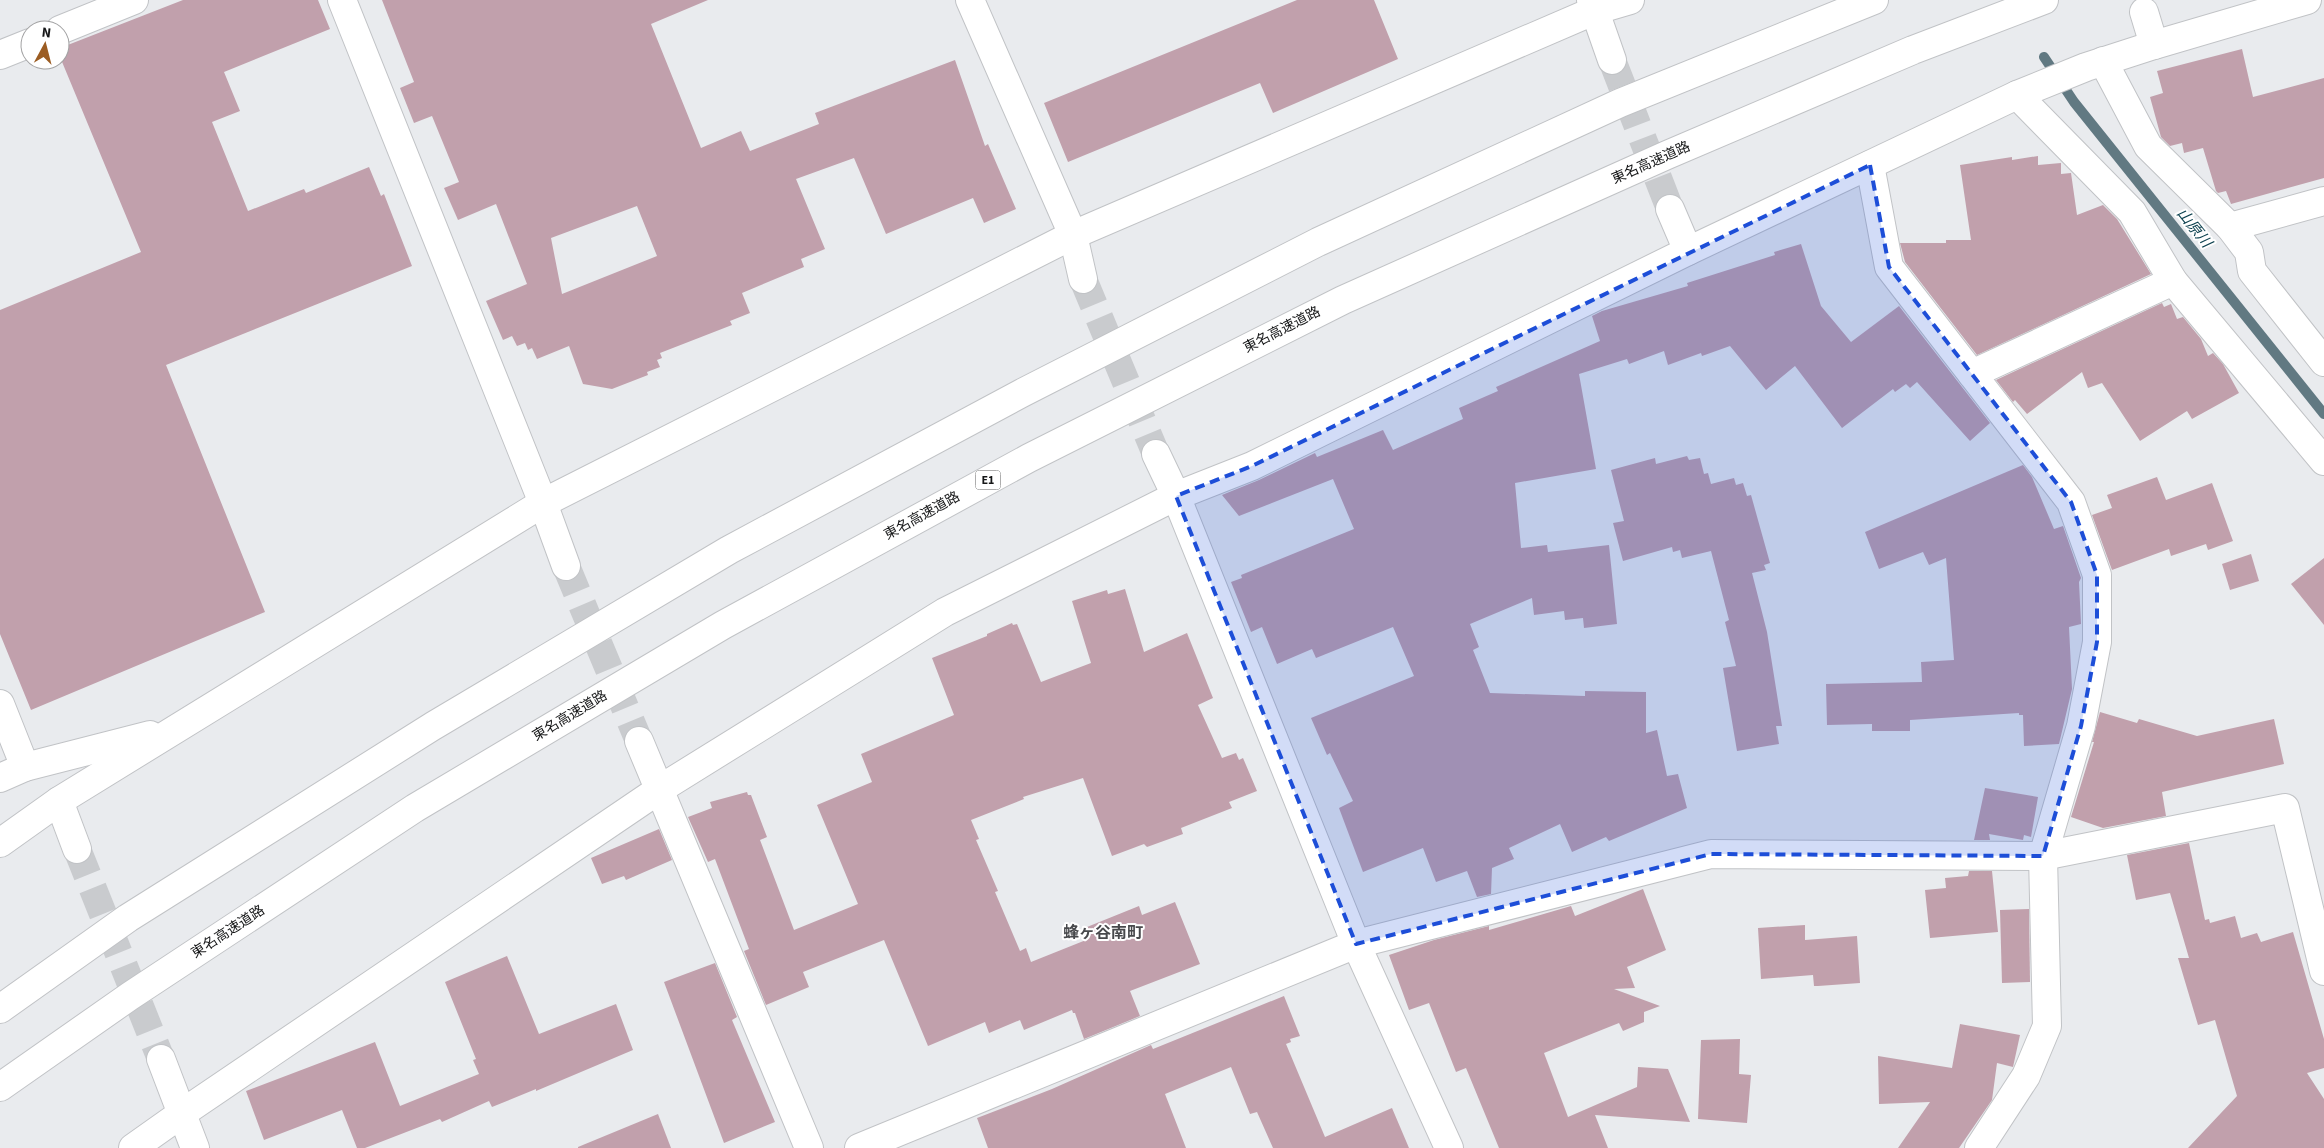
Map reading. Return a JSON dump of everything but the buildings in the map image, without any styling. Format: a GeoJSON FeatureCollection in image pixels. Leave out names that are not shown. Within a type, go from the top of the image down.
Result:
{"type":"FeatureCollection","features":[{"type":"Feature","properties":{"kind":"main road"},"geometry":{"type":"LineString","coordinates":[[70,26],[134,0]]}},
{"type":"Feature","properties":{"kind":"main road"},"geometry":{"type":"LineString","coordinates":[[342,0],[543,503],[566,566]]}},
{"type":"Feature","properties":{"kind":"main road"},"geometry":{"type":"LineString","coordinates":[[970,0],[1073,235],[1084,279]]}},
{"type":"Feature","properties":{"kind":"main road"},"geometry":{"type":"LineString","coordinates":[[0,843],[59,801],[543,503],[1073,235],[1594,5],[1630,0]]}},
{"type":"Feature","properties":{"kind":"main road"},"geometry":{"type":"LineString","coordinates":[[0,1009],[128,918],[161,897],[433,726],[729,550],[1022,393],[1318,242],[1620,102],[1874,0]]}},
{"type":"Feature","properties":{"kind":"main road","name":"東名高速道路"},"geometry":{"type":"LineString","coordinates":[[0,1087],[130,996],[415,808],[723,624],[1029,458],[1361,292],[1667,155],[1876,66],[2044,0]]}},
{"type":"Feature","properties":{"kind":"main road"},"geometry":{"type":"LineString","coordinates":[[133,1148],[180,1114],[660,789],[945,612],[1176,496],[1252,466],[1688,251],[2027,91],[2094,64],[2154,44],[2307,0]]}},
{"type":"Feature","properties":{"kind":"main road"},"geometry":{"type":"LineString","coordinates":[[1594,5],[1612,60]]}},
{"type":"Feature","properties":{"kind":"main road"},"geometry":{"type":"LineString","coordinates":[[2144,12],[2154,44]]}},
{"type":"Feature","properties":{"kind":"main road"},"geometry":{"type":"LineString","coordinates":[[0,55],[20,47]]}},
{"type":"Feature","properties":{"kind":"main road"},"geometry":{"type":"LineString","coordinates":[[2094,64],[2148,146],[2230,227],[2249,252],[2252,271],[2324,362]]}},
{"type":"Feature","properties":{"kind":"main road"},"geometry":{"type":"LineString","coordinates":[[2027,91],[2132,212],[2173,281],[2324,461]]}},
{"type":"Feature","properties":{"kind":"main road"},"geometry":{"type":"LineString","coordinates":[[1870,165],[1889,267],[2071,502],[2097,575],[2097,642],[2081,726],[2043,856],[2046,1026],[2026,1076],[1979,1148]]}},
{"type":"Feature","properties":{"kind":"main road"},"geometry":{"type":"LineString","coordinates":[[2230,227],[2324,201]]}},
{"type":"Feature","properties":{"kind":"main road"},"geometry":{"type":"LineString","coordinates":[[1670,209],[1688,251]]}},
{"type":"Feature","properties":{"kind":"main road"},"geometry":{"type":"LineString","coordinates":[[1972,374],[2173,281]]}},
{"type":"Feature","properties":{"kind":"main road"},"geometry":{"type":"LineString","coordinates":[[1156,454],[1176,496],[1356,944],[1448,1148]]}},
{"type":"Feature","properties":{"kind":"main road"},"geometry":{"type":"LineString","coordinates":[[0,704],[25,767]]}},
{"type":"Feature","properties":{"kind":"main road"},"geometry":{"type":"LineString","coordinates":[[0,778],[25,767],[178,728]]}},
{"type":"Feature","properties":{"kind":"main road"},"geometry":{"type":"LineString","coordinates":[[639,741],[809,1148]]}},
{"type":"Feature","properties":{"kind":"main road"},"geometry":{"type":"LineString","coordinates":[[59,801],[77,848]]}},
{"type":"Feature","properties":{"kind":"main road"},"geometry":{"type":"LineString","coordinates":[[859,1148],[1356,944],[1711,854],[2043,856],[2285,808],[2324,971]]}},
{"type":"Feature","properties":{"kind":"main road"},"geometry":{"type":"LineString","coordinates":[[160,1059],[194,1148]]}},
{"type":"Feature","properties":{"kind":"highlighted area"},"geometry":{"type":"Polygon","coordinates":[[[1870,165],[1889,267],[2071,502],[2097,575],[2097,642],[2081,726],[2043,856],[1711,854],[1356,944],[1176,496],[1252,466],[1870,165]]]}},
{"type":"Feature","properties":{"kind":"waterway","name":"山原川"},"geometry":{"type":"LineString","coordinates":[[2044,57],[2074,102],[2324,414]]}},
{"type":"Feature","properties":{"kind":"tunnel"},"geometry":{"type":"LineString","coordinates":[[1612,60],[1670,209]]}},
{"type":"Feature","properties":{"kind":"tunnel"},"geometry":{"type":"LineString","coordinates":[[1083,279],[1156,454]]}},
{"type":"Feature","properties":{"kind":"tunnel"},"geometry":{"type":"LineString","coordinates":[[566,566],[639,741]]}},
{"type":"Feature","properties":{"kind":"tunnel"},"geometry":{"type":"LineString","coordinates":[[77,849],[161,1059]]}},
{"type":"Feature","properties":{"kind":"district","name":"蜂ヶ谷南町"},"geometry":{"type":"Point","coordinates":[1103,933]}}]}
